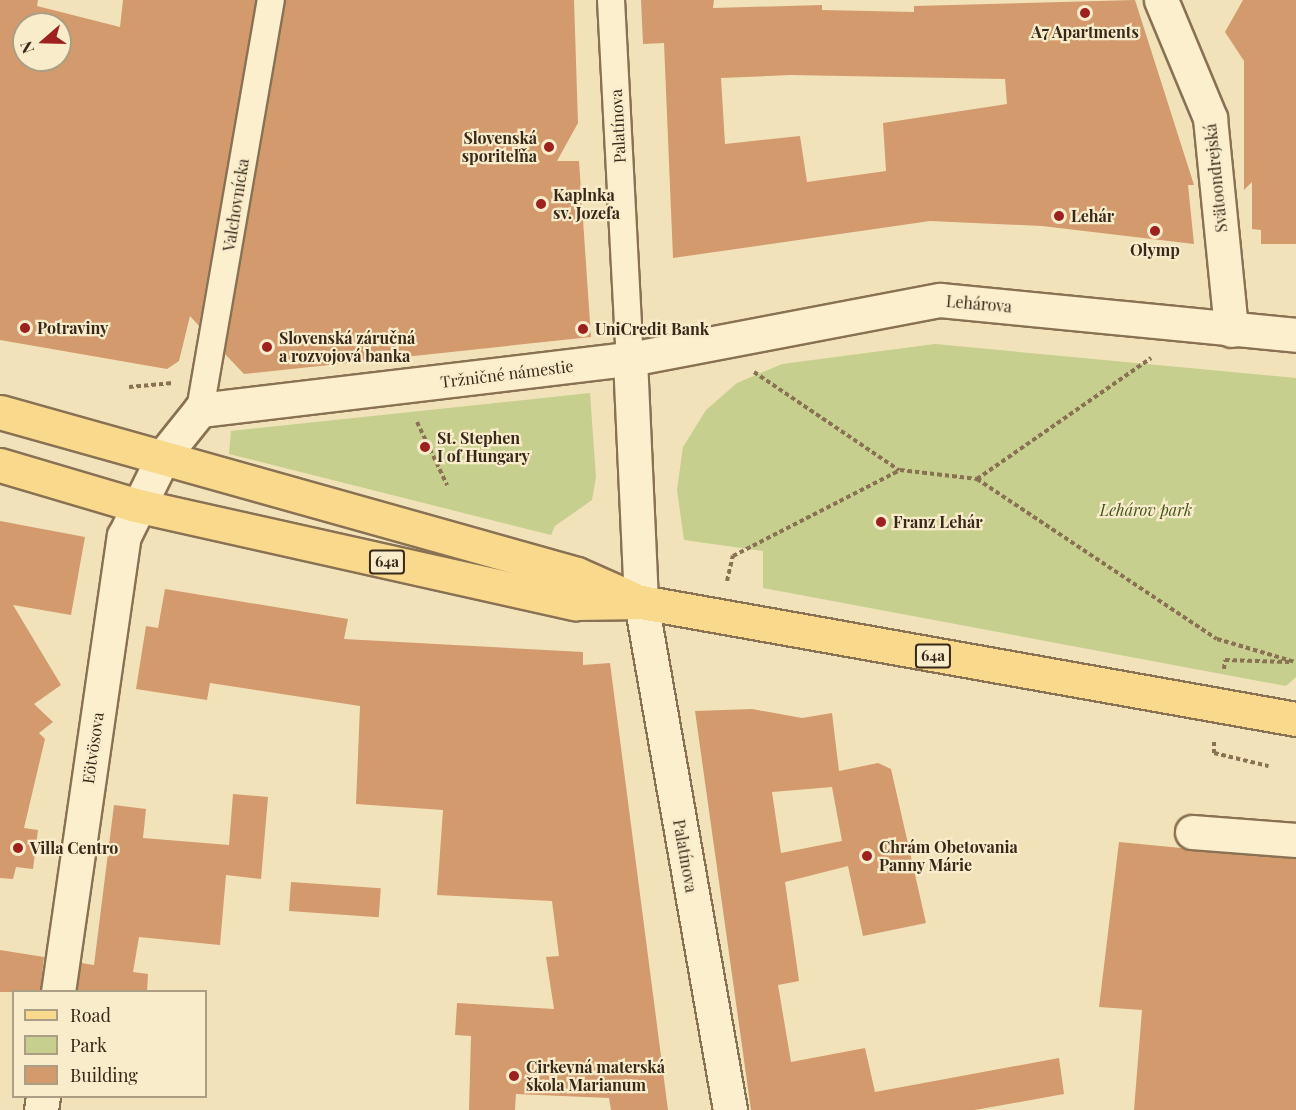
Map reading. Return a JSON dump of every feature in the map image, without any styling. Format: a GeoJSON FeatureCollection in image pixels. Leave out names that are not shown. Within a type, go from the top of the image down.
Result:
{"type":"FeatureCollection","features":[{"type":"Feature","properties":{"kind":"main road","name":"64a"},"geometry":{"type":"LineString","coordinates":[[0,412],[164,455],[578,574],[641,602]]}},
{"type":"Feature","properties":{"kind":"main road","name":"64a"},"geometry":{"type":"LineString","coordinates":[[0,465],[135,505],[575,603],[641,602],[1221,708],[1296,719]]}},
{"type":"Feature","properties":{"kind":"street","name":"Valchovnícka"},"geometry":{"type":"LineString","coordinates":[[200,410],[271,0]]}},
{"type":"Feature","properties":{"kind":"street","name":"Palatínova"},"geometry":{"type":"LineString","coordinates":[[611,0],[630,359]]}},
{"type":"Feature","properties":{"kind":"street","name":"Svätoondrejská"},"geometry":{"type":"LineString","coordinates":[[1161,0],[1210,118],[1231,330]]}},
{"type":"Feature","properties":{"kind":"street","name":"Lehárova"},"geometry":{"type":"LineString","coordinates":[[630,359],[940,300],[1296,335]]}},
{"type":"Feature","properties":{"kind":"street","name":"Tržničné námestie"},"geometry":{"type":"LineString","coordinates":[[200,410],[630,359]]}},
{"type":"Feature","properties":{"kind":"street"},"geometry":{"type":"LineString","coordinates":[[630,359],[641,602]]}},
{"type":"Feature","properties":{"kind":"street"},"geometry":{"type":"LineString","coordinates":[[164,455],[200,410]]}},
{"type":"Feature","properties":{"kind":"street","name":"Eötvösova"},"geometry":{"type":"LineString","coordinates":[[58,990],[124,536],[135,505],[164,455]]}},
{"type":"Feature","properties":{"kind":"street","name":"Palatínova"},"geometry":{"type":"LineString","coordinates":[[641,602],[730,1110]]}},
{"type":"Feature","properties":{"kind":"street"},"geometry":{"type":"LineString","coordinates":[[1192,832],[1296,840]]}},
{"type":"Feature","properties":{"kind":"path"},"geometry":{"type":"LineString","coordinates":[[977,479],[1157,354]]}},
{"type":"Feature","properties":{"kind":"path"},"geometry":{"type":"LineString","coordinates":[[748,368],[900,470],[977,479],[1217,639],[1295,662]]}},
{"type":"Feature","properties":{"kind":"path"},"geometry":{"type":"LineString","coordinates":[[414,417],[447,485]]}},
{"type":"Feature","properties":{"kind":"path"},"geometry":{"type":"LineString","coordinates":[[726,584],[733,556],[900,470]]}},
{"type":"Feature","properties":{"kind":"path"},"geometry":{"type":"LineString","coordinates":[[1268,766],[1214,753],[1225,660],[1295,662]]}},
{"type":"Feature","properties":{"kind":"green space","name":"Lehárov park"},"geometry":{"type":"Polygon","coordinates":[[[935,344],[1296,378],[1296,677],[1286,686],[763,588],[763,551],[684,540],[677,490],[683,447],[706,410],[737,383],[782,364],[935,344]]]}},
{"type":"Feature","properties":{"kind":"green space"},"geometry":{"type":"Polygon","coordinates":[[[590,393],[596,477],[592,500],[555,526],[551,535],[229,454],[231,431],[590,393]]]}},
{"type":"Feature","properties":{"kind":"building"},"geometry":{"type":"Polygon","coordinates":[[[0,0],[38,0],[37,6],[61,12],[12,12],[12,72],[72,72],[72,15],[120,27],[123,0],[256,0],[199,326],[190,316],[179,361],[167,369],[0,340],[0,0]]]}},
{"type":"Feature","properties":{"kind":"building"},"geometry":{"type":"Polygon","coordinates":[[[286,0],[574,0],[578,123],[557,161],[579,161],[591,337],[244,374],[225,354],[286,0]]]}},
{"type":"Feature","properties":{"kind":"building"},"geometry":{"type":"Polygon","coordinates":[[[641,0],[714,0],[713,8],[822,5],[822,10],[914,12],[914,6],[1135,0],[1194,185],[1188,185],[1194,244],[1042,226],[930,221],[673,258],[664,43],[643,44],[641,0]],[[790,75],[721,78],[725,144],[800,136],[807,182],[886,171],[883,123],[1007,104],[1005,79],[790,75]]]}},
{"type":"Feature","properties":{"kind":"building"},"geometry":{"type":"Polygon","coordinates":[[[1243,0],[1296,0],[1296,244],[1261,244],[1261,230],[1252,229],[1252,182],[1244,190],[1244,61],[1225,32],[1243,0]]]}},
{"type":"Feature","properties":{"kind":"building"},"geometry":{"type":"Polygon","coordinates":[[[0,521],[85,537],[71,615],[13,605],[61,685],[34,704],[53,722],[39,733],[45,739],[24,828],[38,830],[33,869],[16,867],[13,879],[0,878],[0,521]]]}},
{"type":"Feature","properties":{"kind":"building"},"geometry":{"type":"Polygon","coordinates":[[[165,589],[348,619],[344,639],[583,652],[583,665],[610,663],[668,1110],[611,1110],[609,1098],[516,1094],[515,1110],[469,1110],[471,1036],[455,1035],[457,1003],[554,1009],[546,957],[559,956],[552,901],[437,895],[443,810],[356,804],[360,706],[210,683],[207,700],[136,689],[146,626],[158,628],[165,589]]]}},
{"type":"Feature","properties":{"kind":"building"},"geometry":{"type":"Polygon","coordinates":[[[752,709],[802,718],[832,713],[839,771],[878,763],[891,769],[926,923],[863,936],[848,866],[785,882],[799,981],[778,985],[791,1062],[865,1048],[875,1092],[1059,1058],[1064,1094],[975,1110],[751,1110],[695,711],[752,709]],[[832,787],[772,792],[781,853],[842,841],[832,787]]]}},
{"type":"Feature","properties":{"kind":"building"},"geometry":{"type":"Polygon","coordinates":[[[233,794],[268,797],[261,879],[226,875],[220,945],[139,937],[133,972],[148,974],[147,990],[77,990],[81,963],[94,965],[114,805],[146,809],[143,838],[229,845],[233,794]]]}},
{"type":"Feature","properties":{"kind":"building"},"geometry":{"type":"Polygon","coordinates":[[[1119,842],[1296,859],[1296,1110],[1134,1110],[1142,1010],[1099,1007],[1119,842]]]}},
{"type":"Feature","properties":{"kind":"building"},"geometry":{"type":"Polygon","coordinates":[[[291,882],[381,888],[379,917],[289,911],[291,882]]]}},
{"type":"Feature","properties":{"kind":"building"},"geometry":{"type":"Polygon","coordinates":[[[0,950],[44,957],[40,990],[0,992],[0,950]]]}},
{"type":"Feature","properties":{"kind":"place","name":"A7 Apartments"},"geometry":{"type":"Point","coordinates":[1085,13]}},
{"type":"Feature","properties":{"kind":"place","name":"Slovenská sporiteľňa"},"geometry":{"type":"Point","coordinates":[549,147]}},
{"type":"Feature","properties":{"kind":"place","name":"Kaplnka sv. Jozefa"},"geometry":{"type":"Point","coordinates":[541,204]}},
{"type":"Feature","properties":{"kind":"place","name":"Lehár"},"geometry":{"type":"Point","coordinates":[1059,216]}},
{"type":"Feature","properties":{"kind":"place","name":"Olymp"},"geometry":{"type":"Point","coordinates":[1155,231]}},
{"type":"Feature","properties":{"kind":"place","name":"Potraviny"},"geometry":{"type":"Point","coordinates":[25,328]}},
{"type":"Feature","properties":{"kind":"place","name":"UniCredit Bank"},"geometry":{"type":"Point","coordinates":[583,329]}},
{"type":"Feature","properties":{"kind":"place","name":"Slovenská záručná a rozvojová banka"},"geometry":{"type":"Point","coordinates":[267,347]}},
{"type":"Feature","properties":{"kind":"place","name":"St. Stephen I of Hungary"},"geometry":{"type":"Point","coordinates":[425,447]}},
{"type":"Feature","properties":{"kind":"place","name":"Franz Lehár"},"geometry":{"type":"Point","coordinates":[881,522]}},
{"type":"Feature","properties":{"kind":"place","name":"Villa Centro"},"geometry":{"type":"Point","coordinates":[18,848]}},
{"type":"Feature","properties":{"kind":"place","name":"Chrám Obetovania Panny Márie"},"geometry":{"type":"Point","coordinates":[867,856]}},
{"type":"Feature","properties":{"kind":"place","name":"Cirkevná materská škola Marianum"},"geometry":{"type":"Point","coordinates":[514,1076]}}]}
